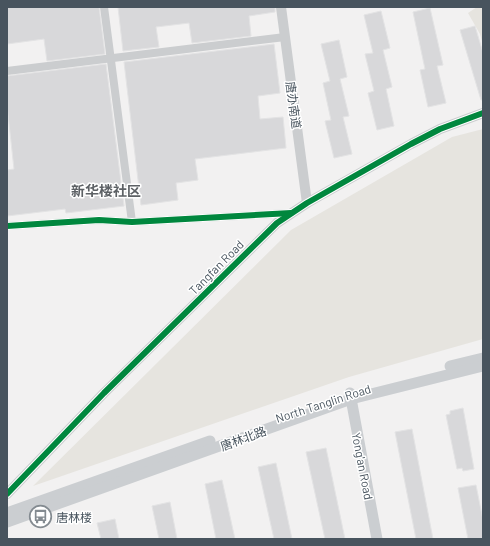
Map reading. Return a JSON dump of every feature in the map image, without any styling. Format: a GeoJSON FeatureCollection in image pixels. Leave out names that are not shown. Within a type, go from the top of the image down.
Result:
{"type":"FeatureCollection","features":[{"type":"Feature","properties":{"kind":"main road","name":"North Tanglin Road"},"geometry":{"type":"LineString","coordinates":[[7,513],[350,396],[483,358]]}},
{"type":"Feature","properties":{"kind":"main road","name":"唐林北路"},"geometry":{"type":"LineString","coordinates":[[7,522],[350,396],[483,366]]}},
{"type":"Feature","properties":{"kind":"main road","name":"Yong'an Road"},"geometry":{"type":"LineString","coordinates":[[350,396],[377,539]]}},
{"type":"Feature","properties":{"kind":"street"},"geometry":{"type":"LineString","coordinates":[[104,7],[132,222]]}},
{"type":"Feature","properties":{"kind":"street","name":"唐办南道"},"geometry":{"type":"LineString","coordinates":[[281,7],[307,204]]}},
{"type":"Feature","properties":{"kind":"street"},"geometry":{"type":"LineString","coordinates":[[7,71],[285,38]]}},
{"type":"Feature","properties":{"kind":"street","name":"Tangfan Road"},"geometry":{"type":"LineString","coordinates":[[7,494],[104,393],[276,223],[410,144],[440,129],[483,113]]}},
{"type":"Feature","properties":{"kind":"street"},"geometry":{"type":"LineString","coordinates":[[7,226],[99,220],[132,222],[291,213]]}},
{"type":"Feature","properties":{"kind":"shaded area"},"geometry":{"type":"Polygon","coordinates":[[[477,7],[483,7],[483,45],[480,34],[468,13],[477,7]]]}},
{"type":"Feature","properties":{"kind":"shaded area"},"geometry":{"type":"Polygon","coordinates":[[[483,129],[483,339],[349,377],[33,486],[291,230],[452,137],[483,129]]]}},
{"type":"Feature","properties":{"kind":"building"},"geometry":{"type":"Polygon","coordinates":[[[7,7],[99,7],[105,54],[47,61],[44,39],[7,44],[7,7]]]}},
{"type":"Feature","properties":{"kind":"building"},"geometry":{"type":"Polygon","coordinates":[[[118,7],[275,7],[275,12],[249,16],[251,36],[192,43],[189,23],[156,27],[159,47],[123,51],[118,7]]]}},
{"type":"Feature","properties":{"kind":"building"},"geometry":{"type":"Polygon","coordinates":[[[430,8],[443,65],[437,66],[446,103],[428,107],[420,70],[425,69],[413,12],[430,8]]]}},
{"type":"Feature","properties":{"kind":"building"},"geometry":{"type":"Polygon","coordinates":[[[381,11],[390,48],[383,50],[392,87],[386,89],[394,126],[377,130],[368,93],[374,91],[365,54],[373,53],[364,15],[381,11]]]}},
{"type":"Feature","properties":{"kind":"building"},"geometry":{"type":"Polygon","coordinates":[[[475,26],[483,53],[483,100],[481,100],[460,30],[475,26]]]}},
{"type":"Feature","properties":{"kind":"building"},"geometry":{"type":"Polygon","coordinates":[[[339,40],[347,77],[340,79],[349,116],[343,117],[352,154],[334,158],[325,121],[331,120],[323,83],[330,81],[321,44],[339,40]]]}},
{"type":"Feature","properties":{"kind":"building"},"geometry":{"type":"Polygon","coordinates":[[[274,44],[280,93],[258,96],[260,119],[283,117],[286,148],[195,159],[198,180],[176,183],[178,200],[141,205],[124,62],[274,44]]]}},
{"type":"Feature","properties":{"kind":"building"},"geometry":{"type":"Polygon","coordinates":[[[106,64],[124,206],[66,213],[65,209],[7,216],[7,170],[14,169],[7,105],[7,76],[106,64]]]}},
{"type":"Feature","properties":{"kind":"building"},"geometry":{"type":"Polygon","coordinates":[[[463,408],[474,469],[463,471],[462,468],[457,469],[446,415],[450,414],[450,411],[463,408]]]}},
{"type":"Feature","properties":{"kind":"building"},"geometry":{"type":"Polygon","coordinates":[[[412,429],[433,539],[416,539],[395,432],[412,429]]]}},
{"type":"Feature","properties":{"kind":"building"},"geometry":{"type":"Polygon","coordinates":[[[326,448],[345,539],[325,539],[306,452],[326,448]]]}},
{"type":"Feature","properties":{"kind":"building"},"geometry":{"type":"Polygon","coordinates":[[[276,463],[292,539],[274,539],[258,467],[276,463]]]}},
{"type":"Feature","properties":{"kind":"building"},"geometry":{"type":"Polygon","coordinates":[[[222,480],[235,539],[216,539],[205,484],[222,480]]]}},
{"type":"Feature","properties":{"kind":"building"},"geometry":{"type":"Polygon","coordinates":[[[476,485],[483,520],[483,539],[468,539],[458,488],[476,485]]]}},
{"type":"Feature","properties":{"kind":"building"},"geometry":{"type":"Polygon","coordinates":[[[170,502],[177,539],[159,539],[152,506],[170,502]]]}},
{"type":"Feature","properties":{"kind":"building"},"geometry":{"type":"Polygon","coordinates":[[[115,519],[119,539],[101,539],[97,523],[115,519]]]}},
{"type":"Feature","properties":{"kind":"cycle path"},"geometry":{"type":"LineString","coordinates":[[7,494],[104,393],[277,223],[307,203],[411,144],[440,129],[483,113]]}},
{"type":"Feature","properties":{"kind":"cycle path"},"geometry":{"type":"LineString","coordinates":[[7,226],[99,220],[132,222],[291,213]]}},
{"type":"Feature","properties":{"kind":"place","name":"唐林楼"},"geometry":{"type":"Point","coordinates":[40,517]}},
{"type":"Feature","properties":{"kind":"district","name":"新华楼社区"},"geometry":{"type":"Point","coordinates":[106,190]}}]}
